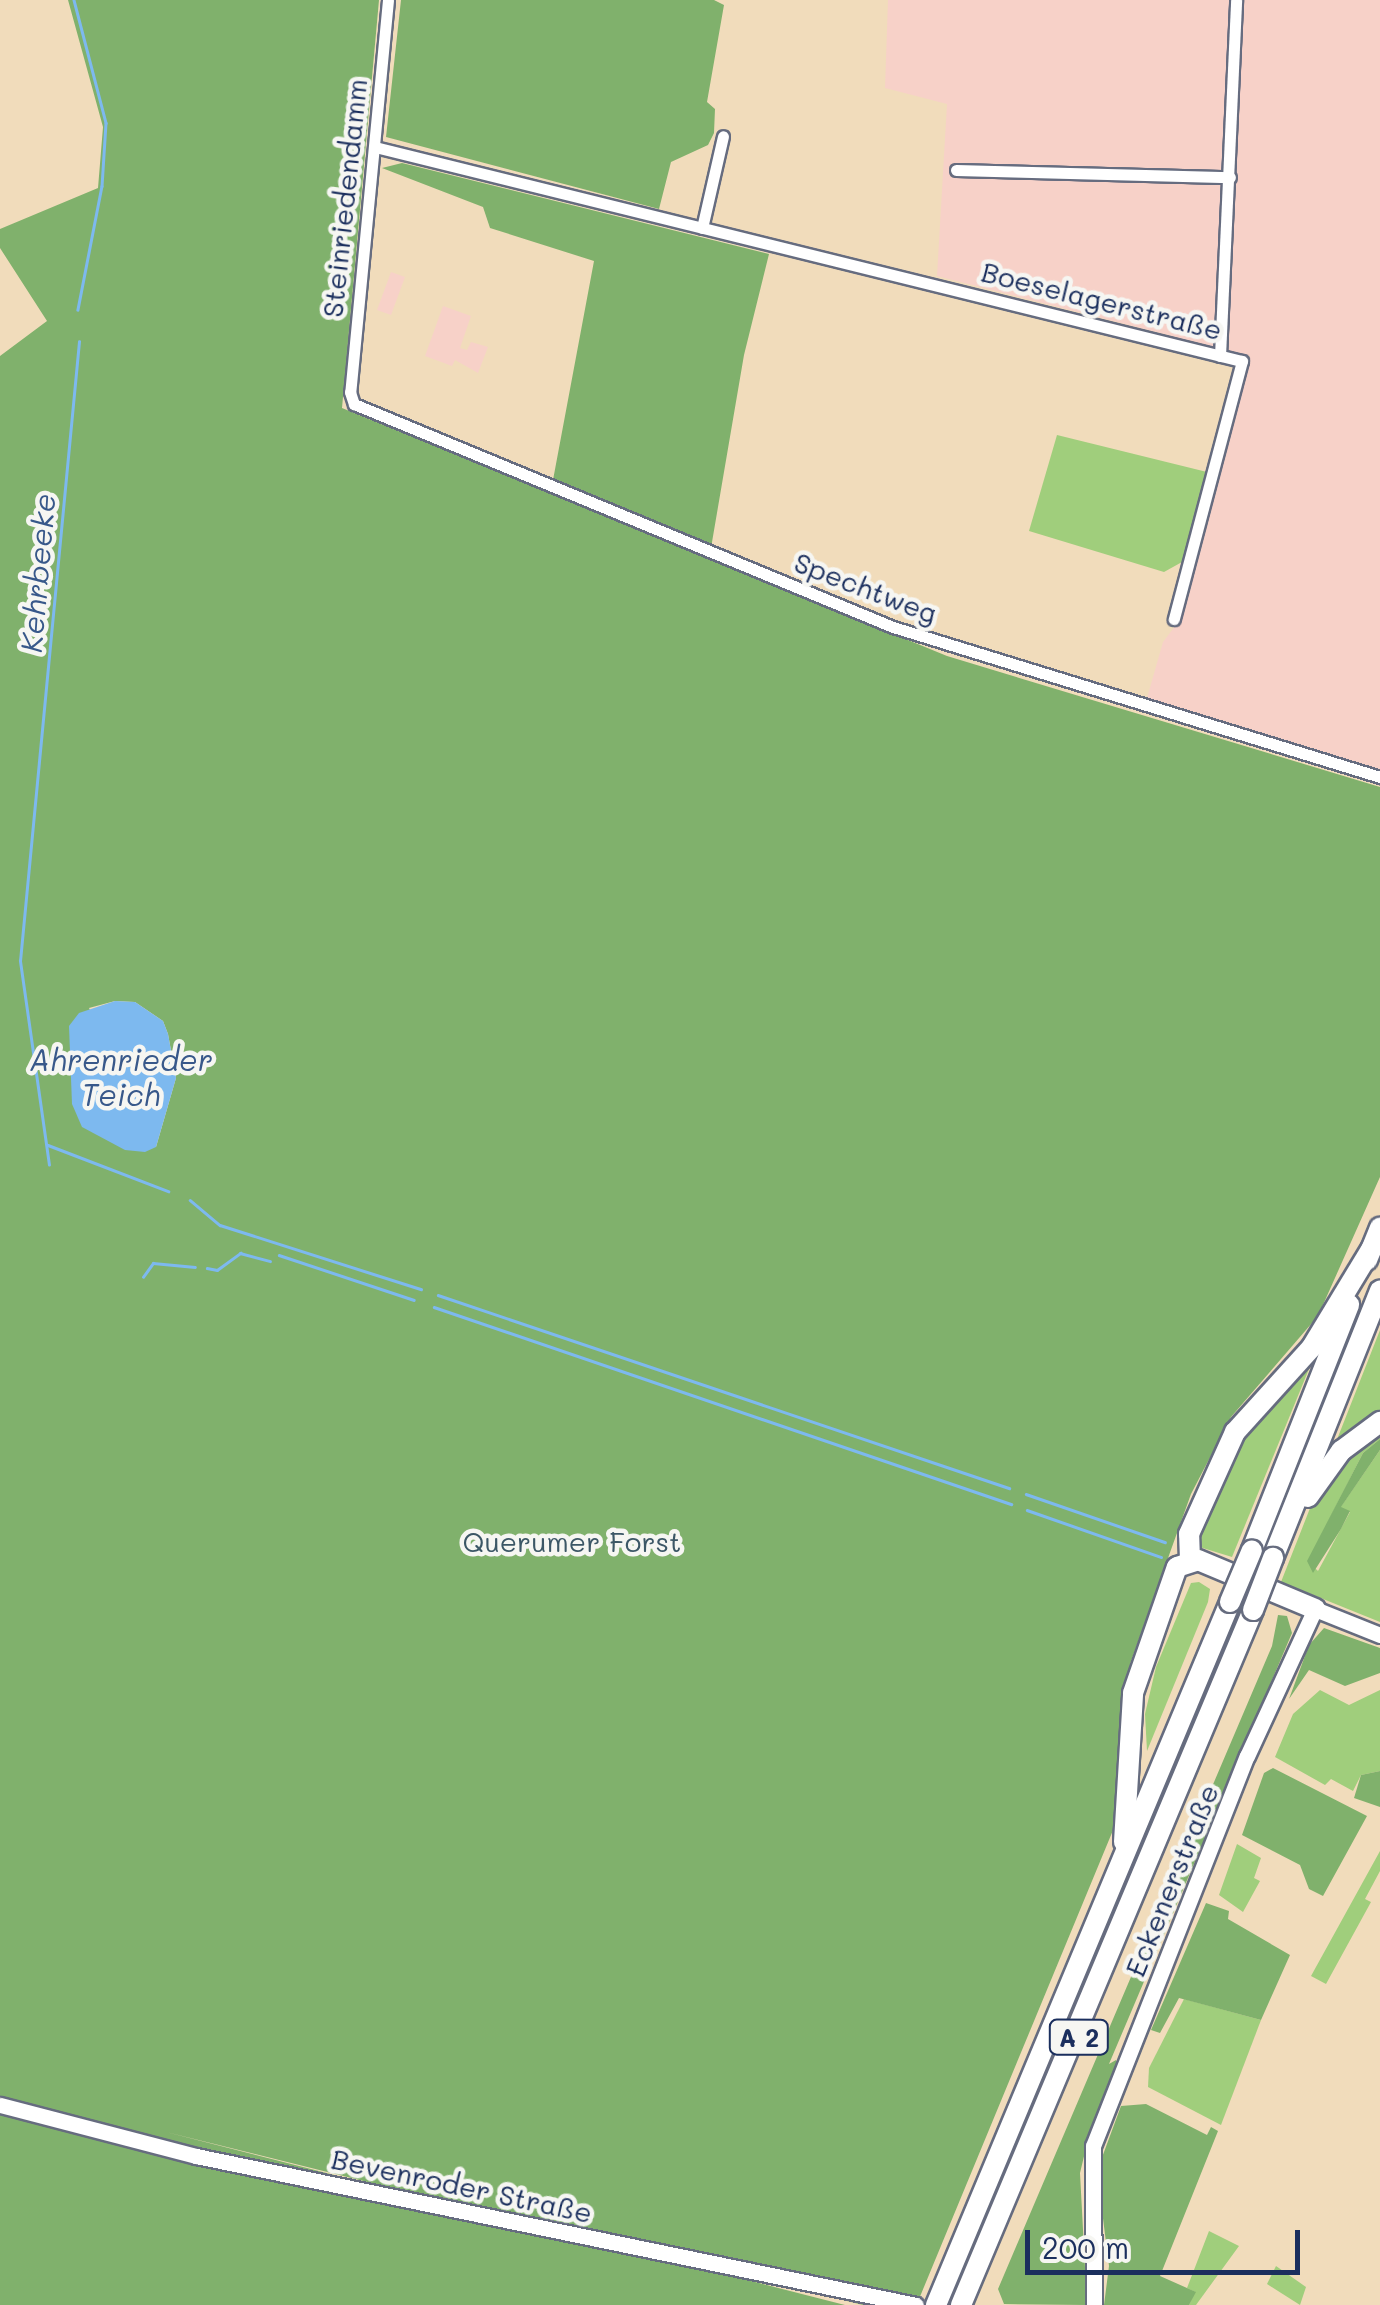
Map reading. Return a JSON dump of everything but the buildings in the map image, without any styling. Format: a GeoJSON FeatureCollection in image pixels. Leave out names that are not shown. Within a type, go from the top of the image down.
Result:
{"type":"FeatureCollection","features":[{"type":"Feature","properties":{"kind":"highway","name":"A 2"},"geometry":{"type":"LineString","coordinates":[[936,2305],[1115,1888],[1380,1228]]}},
{"type":"Feature","properties":{"kind":"highway"},"geometry":{"type":"LineString","coordinates":[[1190,1560],[1189,1534],[1234,1432],[1312,1347],[1372,1248]]}},
{"type":"Feature","properties":{"kind":"highway","name":"A 2"},"geometry":{"type":"LineString","coordinates":[[962,2305],[1380,1292]]}},
{"type":"Feature","properties":{"kind":"highway"},"geometry":{"type":"LineString","coordinates":[[1275,1554],[1331,1462],[1380,1422]]}},
{"type":"Feature","properties":{"kind":"highway"},"geometry":{"type":"LineString","coordinates":[[1190,1560],[1315,1609]]}},
{"type":"Feature","properties":{"kind":"highway"},"geometry":{"type":"LineString","coordinates":[[1115,1888],[1132,1792],[1136,1682],[1175,1570],[1190,1560]]}},
{"type":"Feature","properties":{"kind":"main road"},"geometry":{"type":"LineString","coordinates":[[1315,1609],[1380,1635]]}},
{"type":"Feature","properties":{"kind":"main road","name":"Eckenerstraße"},"geometry":{"type":"LineString","coordinates":[[1094,2305],[1098,2271],[1089,2186],[1098,2128],[1248,1756],[1315,1609]]}},
{"type":"Feature","properties":{"kind":"main road","name":"Bevenroder Straße"},"geometry":{"type":"LineString","coordinates":[[0,2104],[196,2156],[916,2305]]}},
{"type":"Feature","properties":{"kind":"street","name":"Steinriedendamm"},"geometry":{"type":"LineString","coordinates":[[352,400],[388,0]]}},
{"type":"Feature","properties":{"kind":"street"},"geometry":{"type":"LineString","coordinates":[[1220,356],[1236,0]]}},
{"type":"Feature","properties":{"kind":"street"},"geometry":{"type":"LineString","coordinates":[[702,228],[722,136]]}},
{"type":"Feature","properties":{"kind":"street","name":"Boeselagerstraße"},"geometry":{"type":"LineString","coordinates":[[375,147],[1242,361],[1174,619]]}},
{"type":"Feature","properties":{"kind":"street"},"geometry":{"type":"LineString","coordinates":[[956,170],[1230,177]]}},
{"type":"Feature","properties":{"kind":"street","name":"Spechtweg"},"geometry":{"type":"LineString","coordinates":[[352,400],[892,627],[1380,777]]}},
{"type":"Feature","properties":{"kind":"shaded area"},"geometry":{"type":"Polygon","coordinates":[[[888,0],[1380,0],[1380,771],[1147,698],[1163,642],[1179,621],[1250,356],[937,276],[947,104],[885,88],[888,0]]]}},
{"type":"Feature","properties":{"kind":"shaded area"},"geometry":{"type":"Polygon","coordinates":[[[391,272],[405,277],[391,315],[377,310],[391,272]]]}},
{"type":"Feature","properties":{"kind":"shaded area"},"geometry":{"type":"Polygon","coordinates":[[[443,306],[471,316],[460,348],[467,350],[471,342],[488,347],[478,373],[455,360],[452,366],[425,356],[443,306]]]}},
{"type":"Feature","properties":{"kind":"green space","name":"Querumer Forst"},"geometry":{"type":"Polygon","coordinates":[[[68,0],[379,0],[342,408],[947,656],[1380,787],[1380,1177],[1318,1316],[1231,1417],[1191,1494],[1130,1664],[1116,1823],[919,2299],[863,2305],[166,2132],[845,2305],[0,2305],[0,356],[47,321],[0,248],[0,229],[98,188],[103,127],[68,0]],[[115,1001],[89,1008],[156,1147],[176,1078],[163,1021],[135,1002],[115,1001]]]}},
{"type":"Feature","properties":{"kind":"green space"},"geometry":{"type":"Polygon","coordinates":[[[401,0],[714,0],[724,5],[707,102],[715,109],[714,133],[708,145],[671,162],[659,209],[386,137],[401,0]]]}},
{"type":"Feature","properties":{"kind":"green space"},"geometry":{"type":"Polygon","coordinates":[[[402,163],[769,254],[744,355],[711,548],[553,480],[594,261],[490,228],[483,207],[382,168],[402,163]]]}},
{"type":"Feature","properties":{"kind":"green space"},"geometry":{"type":"Polygon","coordinates":[[[1057,435],[1207,472],[1182,562],[1164,572],[1029,531],[1057,435]]]}},
{"type":"Feature","properties":{"kind":"green space"},"geometry":{"type":"Polygon","coordinates":[[[1380,1330],[1380,1439],[1363,1453],[1308,1561],[1318,1571],[1350,1512],[1340,1508],[1380,1450],[1380,1622],[1281,1582],[1380,1330]]]}},
{"type":"Feature","properties":{"kind":"green space"},"geometry":{"type":"Polygon","coordinates":[[[1318,1347],[1232,1557],[1193,1545],[1246,1431],[1318,1347]]]}},
{"type":"Feature","properties":{"kind":"green space"},"geometry":{"type":"Polygon","coordinates":[[[1380,1439],[1380,1450],[1341,1507],[1350,1511],[1341,1529],[1313,1573],[1307,1561],[1363,1453],[1380,1439]]]}},
{"type":"Feature","properties":{"kind":"green space"},"geometry":{"type":"Polygon","coordinates":[[[1199,1582],[1210,1589],[1208,1602],[1147,1751],[1145,1714],[1156,1667],[1191,1583],[1199,1582]]]}},
{"type":"Feature","properties":{"kind":"green space"},"geometry":{"type":"Polygon","coordinates":[[[1278,1615],[1287,1616],[1292,1633],[1109,2064],[1116,2060],[1118,2068],[1080,2173],[1087,2305],[1004,2304],[998,2289],[1272,1646],[1278,1615]]]}},
{"type":"Feature","properties":{"kind":"green space"},"geometry":{"type":"Polygon","coordinates":[[[1324,1628],[1380,1648],[1380,1673],[1345,1686],[1309,1670],[1289,1699],[1309,1645],[1324,1628]]]}},
{"type":"Feature","properties":{"kind":"green space"},"geometry":{"type":"Polygon","coordinates":[[[1320,1690],[1349,1705],[1380,1690],[1380,1771],[1361,1775],[1353,1791],[1331,1779],[1325,1785],[1275,1757],[1293,1714],[1320,1690]]]}},
{"type":"Feature","properties":{"kind":"green space"},"geometry":{"type":"Polygon","coordinates":[[[1273,1768],[1367,1816],[1323,1896],[1309,1889],[1300,1865],[1242,1835],[1264,1773],[1273,1768]]]}},
{"type":"Feature","properties":{"kind":"green space"},"geometry":{"type":"Polygon","coordinates":[[[1380,1771],[1380,1807],[1354,1798],[1361,1775],[1380,1771]]]}},
{"type":"Feature","properties":{"kind":"green space"},"geometry":{"type":"Polygon","coordinates":[[[1237,1844],[1261,1858],[1254,1878],[1260,1881],[1243,1912],[1219,1895],[1237,1844]]]}},
{"type":"Feature","properties":{"kind":"green space"},"geometry":{"type":"Polygon","coordinates":[[[1380,1851],[1380,1871],[1365,1899],[1371,1902],[1326,1984],[1311,1976],[1380,1851]]]}},
{"type":"Feature","properties":{"kind":"green space"},"geometry":{"type":"Polygon","coordinates":[[[1206,1903],[1229,1911],[1228,1919],[1290,1955],[1261,2020],[1179,1998],[1160,2033],[1151,2030],[1206,1903]]]}},
{"type":"Feature","properties":{"kind":"green space"},"geometry":{"type":"Polygon","coordinates":[[[1184,1999],[1261,2020],[1221,2125],[1148,2087],[1149,2068],[1184,1999]]]}},
{"type":"Feature","properties":{"kind":"green space"},"geometry":{"type":"Polygon","coordinates":[[[1146,2104],[1207,2135],[1211,2127],[1218,2131],[1160,2276],[1196,2292],[1189,2305],[1104,2305],[1109,2266],[1097,2171],[1121,2106],[1146,2104]]]}},
{"type":"Feature","properties":{"kind":"green space"},"geometry":{"type":"Polygon","coordinates":[[[1209,2231],[1239,2246],[1196,2305],[1189,2305],[1195,2292],[1187,2288],[1209,2231]]]}},
{"type":"Feature","properties":{"kind":"green space"},"geometry":{"type":"Polygon","coordinates":[[[1276,2266],[1306,2287],[1300,2305],[1267,2284],[1276,2266]]]}},
{"type":"Feature","properties":{"kind":"water","name":"Ahrenrieder Teich"},"geometry":{"type":"Polygon","coordinates":[[[115,1001],[135,1002],[163,1021],[168,1034],[176,1078],[156,1147],[145,1152],[125,1150],[82,1127],[72,1104],[69,1026],[79,1013],[115,1001]]]}},
{"type":"Feature","properties":{"kind":"waterway","name":"Kehrbeeke"},"geometry":{"type":"LineString","coordinates":[[74,0],[106,123],[102,186],[78,310]]}},
{"type":"Feature","properties":{"kind":"waterway","name":"Kehrbeeke"},"geometry":{"type":"LineString","coordinates":[[49,1165],[20,961],[79,342]]}},
{"type":"Feature","properties":{"kind":"waterway"},"geometry":{"type":"LineString","coordinates":[[48,1145],[168,1191]]}},
{"type":"Feature","properties":{"kind":"waterway"},"geometry":{"type":"LineString","coordinates":[[190,1200],[220,1225],[421,1289]]}},
{"type":"Feature","properties":{"kind":"waterway"},"geometry":{"type":"LineString","coordinates":[[207,1268],[217,1270],[240,1253],[270,1261]]}},
{"type":"Feature","properties":{"kind":"waterway"},"geometry":{"type":"LineString","coordinates":[[279,1255],[414,1300]]}},
{"type":"Feature","properties":{"kind":"waterway"},"geometry":{"type":"LineString","coordinates":[[143,1277],[153,1263],[195,1267]]}},
{"type":"Feature","properties":{"kind":"waterway"},"geometry":{"type":"LineString","coordinates":[[438,1295],[1009,1488]]}},
{"type":"Feature","properties":{"kind":"waterway"},"geometry":{"type":"LineString","coordinates":[[434,1307],[1011,1504]]}},
{"type":"Feature","properties":{"kind":"waterway"},"geometry":{"type":"LineString","coordinates":[[1026,1494],[1165,1542]]}},
{"type":"Feature","properties":{"kind":"waterway"},"geometry":{"type":"LineString","coordinates":[[1027,1510],[1161,1557]]}}]}
